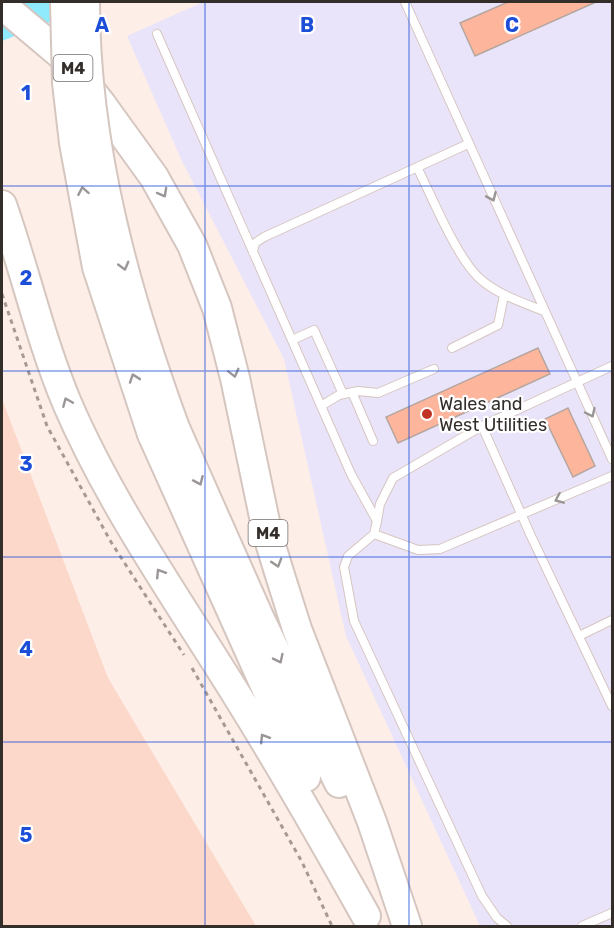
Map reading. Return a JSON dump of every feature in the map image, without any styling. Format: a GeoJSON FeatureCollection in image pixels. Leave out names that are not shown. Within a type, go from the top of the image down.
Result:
{"type":"FeatureCollection","features":[{"type":"Feature","properties":{"kind":"highway","name":"M4"},"geometry":{"type":"LineString","coordinates":[[65,2],[67,83],[74,143],[97,267],[368,921]]}},
{"type":"Feature","properties":{"kind":"highway","name":"M4"},"geometry":{"type":"LineString","coordinates":[[85,2],[87,66],[105,189],[147,351],[164,431],[259,617],[407,927]]}},
{"type":"Feature","properties":{"kind":"highway","name":"M4"},"geometry":{"type":"LineString","coordinates":[[2,5],[65,58],[154,177],[192,244],[217,308],[235,378],[268,536],[279,572],[297,629],[372,822],[407,927]]}},
{"type":"Feature","properties":{"kind":"highway","name":"M4"},"geometry":{"type":"LineString","coordinates":[[2,205],[32,294],[46,347],[67,403],[98,466],[137,535],[306,806],[368,921]]}},
{"type":"Feature","properties":{"kind":"lane"},"geometry":{"type":"LineString","coordinates":[[405,2],[612,459]]}},
{"type":"Feature","properties":{"kind":"lane"},"geometry":{"type":"LineString","coordinates":[[157,34],[351,474],[377,521]]}},
{"type":"Feature","properties":{"kind":"lane"},"geometry":{"type":"LineString","coordinates":[[253,252],[255,243],[264,237],[468,144]]}},
{"type":"Feature","properties":{"kind":"lane"},"geometry":{"type":"LineString","coordinates":[[417,167],[465,260],[478,276],[504,295],[544,311]]}},
{"type":"Feature","properties":{"kind":"lane"},"geometry":{"type":"LineString","coordinates":[[452,348],[498,326],[504,295]]}},
{"type":"Feature","properties":{"kind":"lane"},"geometry":{"type":"LineString","coordinates":[[292,340],[314,330],[373,441]]}},
{"type":"Feature","properties":{"kind":"lane"},"geometry":{"type":"LineString","coordinates":[[496,927],[354,621],[344,567],[348,556],[374,534],[380,504],[393,478],[482,426],[612,366]]}},
{"type":"Feature","properties":{"kind":"lane"},"geometry":{"type":"LineString","coordinates":[[321,406],[347,393],[378,393],[434,369]]}},
{"type":"Feature","properties":{"kind":"lane"},"geometry":{"type":"LineString","coordinates":[[482,426],[531,536],[612,706]]}},
{"type":"Feature","properties":{"kind":"lane"},"geometry":{"type":"LineString","coordinates":[[374,534],[429,551],[440,549],[612,476]]}},
{"type":"Feature","properties":{"kind":"lane"},"geometry":{"type":"LineString","coordinates":[[579,636],[612,620]]}},
{"type":"Feature","properties":{"kind":"lane"},"geometry":{"type":"LineString","coordinates":[[482,896],[497,918],[507,927]]}},
{"type":"Feature","properties":{"kind":"lane"},"geometry":{"type":"LineString","coordinates":[[582,927],[612,913]]}},
{"type":"Feature","properties":{"kind":"shaded area"},"geometry":{"type":"Polygon","coordinates":[[[203,2],[612,2],[612,926],[480,926],[346,636],[284,359],[181,159],[127,36],[203,2]]]}},
{"type":"Feature","properties":{"kind":"shaded area"},"geometry":{"type":"Polygon","coordinates":[[[2,399],[108,678],[256,926],[2,926],[2,399]]]}},
{"type":"Feature","properties":{"kind":"water"},"geometry":{"type":"Polygon","coordinates":[[[2,2],[74,2],[73,13],[2,41],[2,2]]]}},
{"type":"Feature","properties":{"kind":"building"},"geometry":{"type":"Polygon","coordinates":[[[508,2],[596,2],[475,56],[460,23],[508,2]]]}},
{"type":"Feature","properties":{"kind":"building"},"geometry":{"type":"Polygon","coordinates":[[[538,348],[550,374],[398,443],[386,417],[538,348]]]}},
{"type":"Feature","properties":{"kind":"building"},"geometry":{"type":"Polygon","coordinates":[[[568,408],[595,466],[573,477],[545,419],[568,408]]]}},
{"type":"Feature","properties":{"kind":"place","name":"Wales and West Utilities"},"geometry":{"type":"Point","coordinates":[427,414]}}]}
